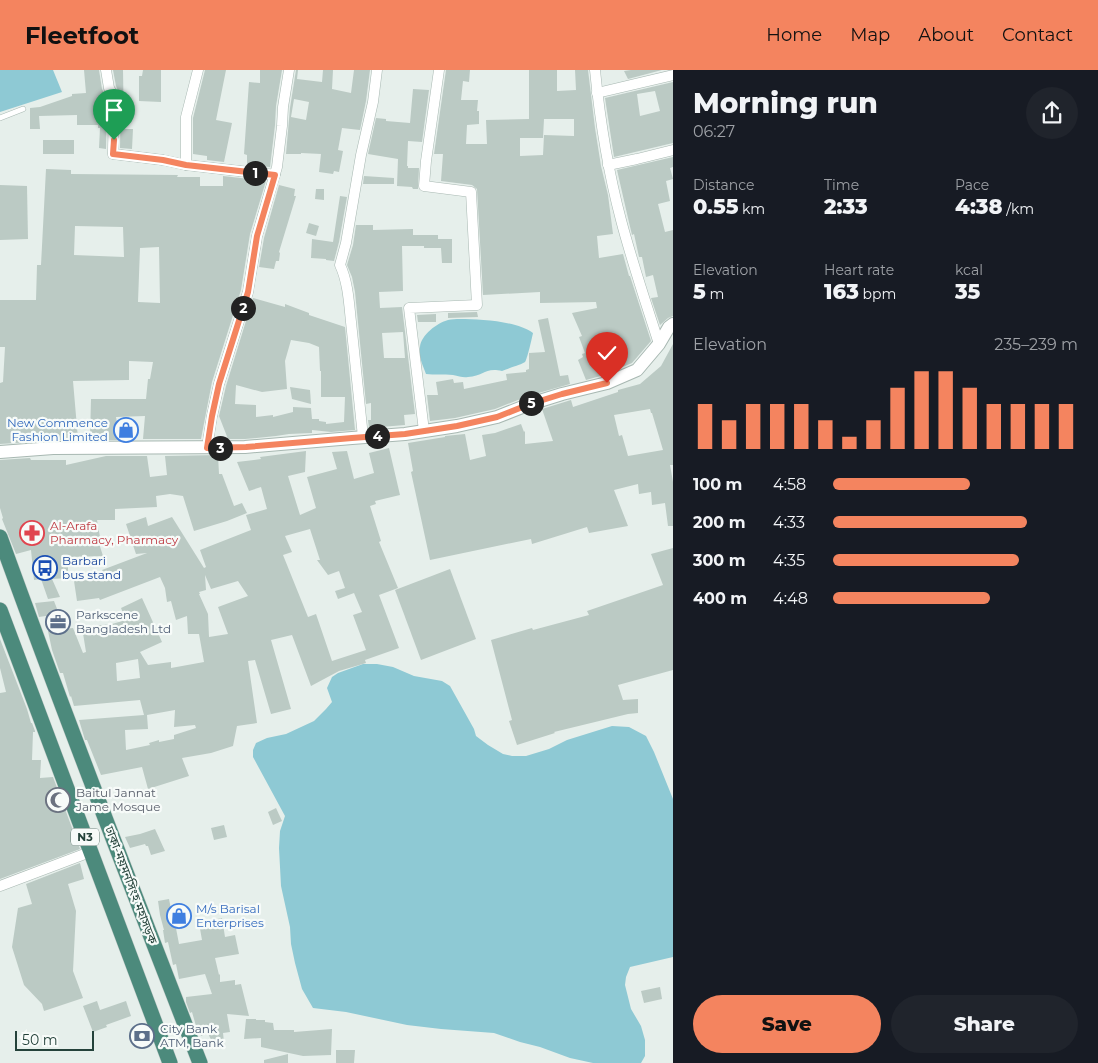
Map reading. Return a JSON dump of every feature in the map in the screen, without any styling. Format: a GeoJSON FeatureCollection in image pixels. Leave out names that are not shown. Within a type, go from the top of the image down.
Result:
{"type":"FeatureCollection","features":[{"type":"Feature","properties":{"kind":"highway","name":"ঢাকা-ময়মনসিংহ মহাসড়ক"},"geometry":{"type":"LineString","coordinates":[[0,537],[126,873],[200,1063]]}},
{"type":"Feature","properties":{"kind":"highway","name":"N3"},"geometry":{"type":"LineString","coordinates":[[0,610],[170,1063]]}},
{"type":"Feature","properties":{"kind":"street"},"geometry":{"type":"LineString","coordinates":[[106,70],[109,88],[114,97],[113,154],[163,160],[186,165],[275,175]]}},
{"type":"Feature","properties":{"kind":"street"},"geometry":{"type":"LineString","coordinates":[[186,165],[186,117],[198,70]]}},
{"type":"Feature","properties":{"kind":"street"},"geometry":{"type":"LineString","coordinates":[[207,448],[219,384],[248,292],[257,236],[277,167],[282,126],[282,107],[289,70]]}},
{"type":"Feature","properties":{"kind":"street"},"geometry":{"type":"LineString","coordinates":[[362,437],[348,296],[344,274],[340,266],[373,102],[377,70]]}},
{"type":"Feature","properties":{"kind":"street"},"geometry":{"type":"LineString","coordinates":[[424,431],[409,308],[477,305],[471,192],[424,186],[439,70]]}},
{"type":"Feature","properties":{"kind":"street"},"geometry":{"type":"LineString","coordinates":[[595,70],[608,165],[621,220],[659,344]]}},
{"type":"Feature","properties":{"kind":"street"},"geometry":{"type":"LineString","coordinates":[[597,93],[673,76]]}},
{"type":"Feature","properties":{"kind":"street"},"geometry":{"type":"LineString","coordinates":[[608,165],[673,150]]}},
{"type":"Feature","properties":{"kind":"street"},"geometry":{"type":"LineString","coordinates":[[0,452],[53,448],[246,447],[405,434],[457,426],[497,417],[562,394],[607,383],[637,370],[673,324]]}},
{"type":"Feature","properties":{"kind":"street"},"geometry":{"type":"LineString","coordinates":[[0,886],[90,852]]}},
{"type":"Feature","properties":{"kind":"lane"},"geometry":{"type":"LineString","coordinates":[[0,118],[23,109]]}},
{"type":"Feature","properties":{"kind":"water"},"geometry":{"type":"Polygon","coordinates":[[[0,70],[53,70],[62,92],[0,112],[0,70]]]}},
{"type":"Feature","properties":{"kind":"water"},"geometry":{"type":"Polygon","coordinates":[[[452,319],[508,323],[533,333],[525,362],[502,371],[492,370],[466,377],[426,374],[420,354],[423,338],[439,324],[452,319]]]}},
{"type":"Feature","properties":{"kind":"water"},"geometry":{"type":"Polygon","coordinates":[[[363,664],[393,667],[414,676],[442,681],[450,686],[476,736],[503,754],[526,756],[549,749],[567,740],[612,726],[629,727],[646,736],[673,799],[673,957],[630,967],[626,977],[625,985],[631,1009],[641,1026],[645,1040],[645,1056],[641,1063],[593,1063],[570,1058],[494,1033],[407,1025],[346,1012],[313,1008],[302,989],[295,963],[290,927],[281,886],[279,848],[280,831],[285,816],[253,757],[253,750],[256,743],[267,738],[286,734],[314,721],[332,702],[327,688],[332,677],[363,664]]]}},
{"type":"Feature","properties":{"kind":"building"},"geometry":{"type":"Polygon","coordinates":[[[84,70],[99,70],[102,89],[107,99],[106,149],[99,148],[100,128],[98,128],[98,125],[77,125],[77,115],[39,116],[40,129],[30,129],[30,108],[40,107],[72,96],[72,94],[86,93],[84,70]]]}},
{"type":"Feature","properties":{"kind":"building"},"geometry":{"type":"Polygon","coordinates":[[[113,70],[123,70],[124,129],[133,129],[132,149],[120,148],[121,97],[116,86],[113,70]]]}},
{"type":"Feature","properties":{"kind":"building"},"geometry":{"type":"Polygon","coordinates":[[[143,70],[161,70],[161,102],[139,101],[139,76],[142,76],[143,70]]]}},
{"type":"Feature","properties":{"kind":"building"},"geometry":{"type":"Polygon","coordinates":[[[205,70],[226,70],[216,120],[232,123],[224,162],[207,160],[207,156],[193,154],[193,118],[205,70]]]}},
{"type":"Feature","properties":{"kind":"building"},"geometry":{"type":"Polygon","coordinates":[[[260,70],[282,70],[276,106],[270,167],[247,165],[247,155],[244,154],[249,82],[260,83],[260,70]]]}},
{"type":"Feature","properties":{"kind":"building"},"geometry":{"type":"Polygon","coordinates":[[[296,70],[298,70],[297,79],[322,82],[323,70],[333,70],[332,89],[351,93],[354,70],[370,70],[360,130],[342,128],[338,150],[343,151],[339,172],[334,171],[333,174],[319,172],[321,154],[286,154],[296,70]],[[294,99],[291,117],[306,120],[309,102],[294,99]]]}},
{"type":"Feature","properties":{"kind":"building"},"geometry":{"type":"Polygon","coordinates":[[[446,70],[470,70],[469,82],[463,81],[461,100],[478,100],[479,124],[467,125],[466,144],[487,144],[486,120],[529,119],[529,70],[557,70],[557,91],[576,90],[575,70],[588,70],[595,128],[608,195],[613,234],[597,236],[599,258],[623,254],[651,341],[632,363],[604,375],[586,380],[578,360],[585,353],[579,337],[582,336],[572,313],[597,308],[596,302],[540,303],[540,292],[483,295],[477,189],[472,185],[441,181],[443,154],[434,154],[446,70]],[[544,119],[543,138],[520,138],[520,156],[543,155],[544,135],[574,136],[574,119],[544,119]]]}},
{"type":"Feature","properties":{"kind":"building"},"geometry":{"type":"Polygon","coordinates":[[[662,70],[628,79],[624,71],[662,70]]]}},
{"type":"Feature","properties":{"kind":"building"},"geometry":{"type":"Polygon","coordinates":[[[673,82],[673,143],[614,157],[605,98],[673,82]],[[655,91],[637,94],[640,116],[660,111],[655,91]]]}},
{"type":"Feature","properties":{"kind":"building"},"geometry":{"type":"Polygon","coordinates":[[[413,89],[429,90],[422,142],[408,141],[407,166],[408,168],[419,168],[418,189],[397,186],[398,159],[368,154],[376,118],[386,119],[386,121],[410,123],[413,89]]]}},
{"type":"Feature","properties":{"kind":"building"},"geometry":{"type":"Polygon","coordinates":[[[43,140],[74,140],[74,154],[43,154],[43,140]]]}},
{"type":"Feature","properties":{"kind":"building"},"geometry":{"type":"Polygon","coordinates":[[[673,157],[673,167],[670,168],[673,179],[666,181],[670,201],[658,204],[665,232],[673,230],[673,316],[660,325],[651,298],[658,297],[653,275],[646,277],[642,257],[639,257],[617,170],[673,157]]]}},
{"type":"Feature","properties":{"kind":"building"},"geometry":{"type":"Polygon","coordinates":[[[46,169],[71,170],[71,174],[200,177],[200,186],[223,186],[223,176],[266,181],[250,234],[241,290],[212,382],[201,439],[143,439],[145,416],[116,417],[120,440],[91,440],[91,399],[146,399],[148,379],[150,379],[153,362],[129,361],[129,380],[73,381],[78,439],[0,444],[0,383],[3,382],[5,347],[0,347],[0,300],[36,300],[37,265],[41,265],[46,169]],[[75,226],[74,255],[124,257],[123,227],[75,226]],[[159,247],[140,248],[138,302],[160,303],[159,247]]]}},
{"type":"Feature","properties":{"kind":"building"},"geometry":{"type":"Polygon","coordinates":[[[364,176],[394,178],[394,184],[363,184],[364,176]]]}},
{"type":"Feature","properties":{"kind":"building"},"geometry":{"type":"Polygon","coordinates":[[[0,185],[27,186],[28,239],[0,240],[0,185]]]}},
{"type":"Feature","properties":{"kind":"building"},"geometry":{"type":"Polygon","coordinates":[[[279,185],[295,189],[294,196],[296,196],[279,252],[279,261],[276,261],[274,269],[259,267],[264,238],[279,185]]]}},
{"type":"Feature","properties":{"kind":"building"},"geometry":{"type":"Polygon","coordinates":[[[316,189],[324,189],[324,200],[315,199],[316,189]]]}},
{"type":"Feature","properties":{"kind":"building"},"geometry":{"type":"Polygon","coordinates":[[[340,196],[347,197],[334,261],[311,258],[312,239],[333,242],[340,196]]]}},
{"type":"Feature","properties":{"kind":"building"},"geometry":{"type":"Polygon","coordinates":[[[309,223],[319,226],[316,236],[306,233],[309,223]]]}},
{"type":"Feature","properties":{"kind":"building"},"geometry":{"type":"Polygon","coordinates":[[[356,225],[373,225],[373,230],[413,229],[413,235],[438,235],[438,239],[452,239],[452,263],[442,263],[441,248],[402,246],[403,291],[379,292],[380,308],[402,307],[415,414],[404,415],[405,425],[369,428],[368,420],[371,420],[371,403],[366,404],[355,292],[347,265],[356,225]],[[403,332],[382,333],[384,358],[405,358],[403,332]]]}},
{"type":"Feature","properties":{"kind":"building"},"geometry":{"type":"Polygon","coordinates":[[[253,298],[285,307],[285,304],[309,313],[309,315],[345,327],[355,430],[331,432],[312,430],[312,433],[228,439],[219,416],[226,386],[253,298]],[[291,340],[285,361],[287,389],[262,392],[236,385],[235,404],[256,405],[256,417],[273,415],[273,417],[293,412],[293,407],[311,408],[312,419],[319,419],[319,421],[326,422],[326,424],[344,422],[345,397],[321,397],[319,347],[291,340]]]}},
{"type":"Feature","properties":{"kind":"building"},"geometry":{"type":"Polygon","coordinates":[[[477,312],[478,317],[448,318],[448,313],[477,312]]]}},
{"type":"Feature","properties":{"kind":"building"},"geometry":{"type":"Polygon","coordinates":[[[436,314],[436,322],[418,322],[417,315],[436,314]]]}},
{"type":"Feature","properties":{"kind":"building"},"geometry":{"type":"Polygon","coordinates":[[[548,318],[560,376],[568,375],[570,384],[528,396],[495,409],[455,418],[430,421],[427,395],[438,395],[436,382],[453,379],[454,383],[463,382],[464,389],[507,380],[506,374],[526,372],[529,369],[529,353],[545,352],[538,320],[548,318]]]}},
{"type":"Feature","properties":{"kind":"building"},"geometry":{"type":"Polygon","coordinates":[[[673,344],[673,465],[670,465],[673,482],[673,526],[668,526],[665,503],[652,505],[651,492],[639,494],[638,484],[614,490],[628,526],[589,533],[587,527],[532,544],[531,539],[430,560],[411,472],[413,471],[408,443],[465,434],[470,460],[486,456],[482,435],[495,433],[521,424],[525,431],[525,444],[553,441],[542,409],[571,400],[573,407],[618,392],[618,390],[640,384],[661,366],[673,344]],[[650,409],[614,415],[619,436],[622,435],[628,456],[663,450],[650,409]]]}},
{"type":"Feature","properties":{"kind":"building"},"geometry":{"type":"Polygon","coordinates":[[[290,387],[310,390],[311,404],[292,399],[290,387]]]}},
{"type":"Feature","properties":{"kind":"building"},"geometry":{"type":"Polygon","coordinates":[[[389,448],[400,495],[375,501],[376,504],[370,506],[381,541],[379,542],[398,588],[379,595],[399,648],[365,660],[366,663],[339,671],[311,686],[292,635],[271,640],[291,709],[271,714],[255,660],[248,661],[257,723],[237,726],[233,746],[211,753],[182,758],[189,776],[148,789],[142,767],[101,775],[87,740],[85,740],[79,720],[144,715],[140,700],[74,706],[63,673],[60,673],[52,650],[48,631],[73,628],[83,653],[86,652],[82,627],[112,624],[126,620],[121,608],[142,598],[162,642],[140,652],[148,665],[171,662],[171,668],[204,662],[199,634],[188,634],[187,616],[176,620],[171,601],[167,602],[165,588],[160,577],[100,600],[99,598],[77,601],[74,581],[107,579],[102,570],[147,553],[136,554],[126,524],[146,517],[148,526],[172,517],[204,568],[206,567],[200,550],[251,530],[246,515],[267,509],[261,487],[249,491],[237,462],[306,451],[305,472],[288,476],[300,515],[316,508],[307,477],[337,469],[332,452],[347,451],[354,479],[374,473],[369,453],[389,448]],[[310,529],[285,536],[292,552],[283,555],[308,617],[316,614],[332,661],[366,650],[353,615],[362,612],[354,593],[338,599],[335,591],[345,588],[339,571],[328,575],[317,560],[320,560],[310,529]],[[205,575],[206,590],[199,592],[199,594],[208,614],[209,637],[228,634],[218,607],[248,596],[238,581],[211,589],[205,575]],[[138,659],[116,663],[117,681],[140,678],[138,659]],[[175,710],[147,715],[148,729],[125,730],[126,750],[150,745],[149,743],[159,740],[159,742],[174,739],[174,735],[196,728],[195,725],[174,727],[175,710]]]}},
{"type":"Feature","properties":{"kind":"building"},"geometry":{"type":"Polygon","coordinates":[[[218,455],[219,474],[222,474],[234,506],[242,503],[247,513],[194,531],[183,496],[170,494],[156,496],[157,507],[115,509],[115,520],[97,520],[100,537],[97,537],[103,556],[68,557],[68,578],[52,579],[60,597],[48,599],[41,579],[34,580],[31,550],[16,554],[2,519],[0,508],[0,460],[30,458],[31,460],[66,460],[66,465],[106,456],[147,456],[150,477],[167,475],[165,456],[218,455]]]}},
{"type":"Feature","properties":{"kind":"building"},"geometry":{"type":"Polygon","coordinates":[[[673,548],[673,670],[618,685],[623,700],[638,699],[638,713],[554,732],[517,745],[509,721],[512,720],[491,640],[589,615],[587,611],[663,585],[651,554],[673,548]]]}},
{"type":"Feature","properties":{"kind":"building"},"geometry":{"type":"Polygon","coordinates":[[[450,569],[476,639],[421,660],[395,590],[450,569]]]}},
{"type":"Feature","properties":{"kind":"building"},"geometry":{"type":"Polygon","coordinates":[[[54,601],[59,614],[39,617],[35,603],[54,601]]]}},
{"type":"Feature","properties":{"kind":"building"},"geometry":{"type":"Polygon","coordinates":[[[0,639],[35,731],[33,732],[32,760],[41,760],[40,778],[53,777],[80,849],[0,879],[0,693],[6,692],[0,668],[0,639]]]}},
{"type":"Feature","properties":{"kind":"building"},"geometry":{"type":"Polygon","coordinates":[[[276,808],[282,821],[273,825],[268,812],[276,808]]]}},
{"type":"Feature","properties":{"kind":"building"},"geometry":{"type":"Polygon","coordinates":[[[224,825],[227,837],[214,840],[211,828],[224,825]]]}},
{"type":"Feature","properties":{"kind":"building"},"geometry":{"type":"Polygon","coordinates":[[[155,829],[165,851],[151,855],[148,846],[145,844],[130,848],[125,837],[155,829]]]}},
{"type":"Feature","properties":{"kind":"building"},"geometry":{"type":"Polygon","coordinates":[[[80,863],[84,879],[68,884],[76,911],[73,971],[83,998],[44,1011],[42,1004],[24,985],[12,947],[18,908],[32,904],[26,884],[80,863]]]}},
{"type":"Feature","properties":{"kind":"building"},"geometry":{"type":"Polygon","coordinates":[[[169,899],[172,914],[174,914],[179,944],[202,940],[199,923],[222,918],[225,937],[235,935],[239,954],[215,958],[220,974],[220,982],[235,980],[235,985],[241,984],[249,1016],[227,1014],[230,1032],[223,1033],[224,1042],[213,1045],[208,1033],[201,1036],[192,1012],[190,1013],[186,997],[212,994],[205,974],[179,979],[176,964],[173,965],[168,942],[165,943],[158,901],[169,899]]]}},
{"type":"Feature","properties":{"kind":"building"},"geometry":{"type":"Polygon","coordinates":[[[660,987],[662,999],[644,1003],[641,991],[660,987]]]}},
{"type":"Feature","properties":{"kind":"building"},"geometry":{"type":"Polygon","coordinates":[[[97,1001],[100,1010],[126,1001],[131,1016],[93,1032],[83,1006],[97,1001]]]}},
{"type":"Feature","properties":{"kind":"building"},"geometry":{"type":"Polygon","coordinates":[[[246,1019],[265,1020],[265,1022],[273,1023],[274,1030],[294,1030],[294,1032],[332,1029],[331,1055],[303,1056],[261,1047],[261,1038],[244,1039],[246,1019]]]}},
{"type":"Feature","properties":{"kind":"building"},"geometry":{"type":"Polygon","coordinates":[[[336,1050],[355,1050],[354,1063],[336,1063],[336,1050]]]}},
{"type":"Feature","properties":{"kind":"building"},"geometry":{"type":"Polygon","coordinates":[[[288,1054],[288,1063],[264,1063],[264,1060],[288,1054]]]}},
{"type":"Feature","properties":{"kind":"place","name":"New Commence Fashion Limited"},"geometry":{"type":"Point","coordinates":[126,430]}},
{"type":"Feature","properties":{"kind":"place","name":"Al-Arafa Pharmacy, Pharmacy"},"geometry":{"type":"Point","coordinates":[32,533]}},
{"type":"Feature","properties":{"kind":"place","name":"Barbari bus stand"},"geometry":{"type":"Point","coordinates":[45,568]}},
{"type":"Feature","properties":{"kind":"place","name":"Parkscene Bangladesh Ltd"},"geometry":{"type":"Point","coordinates":[58,622]}},
{"type":"Feature","properties":{"kind":"place","name":"Baitul Jannat Jame Mosque"},"geometry":{"type":"Point","coordinates":[58,800]}},
{"type":"Feature","properties":{"kind":"place","name":"M/s Barisal Enterprises"},"geometry":{"type":"Point","coordinates":[179,916]}},
{"type":"Feature","properties":{"kind":"place","name":"City Bank ATM, Bank"},"geometry":{"type":"Point","coordinates":[142,1036]}},
{"type":"Feature","properties":{"kind":"route"},"geometry":{"type":"LineString","coordinates":[[114,140],[113,154],[163,160],[186,165],[275,175],[257,236],[248,292],[219,384],[207,448],[246,447],[405,434],[457,426],[497,417],[562,394],[607,383]]}}]}
